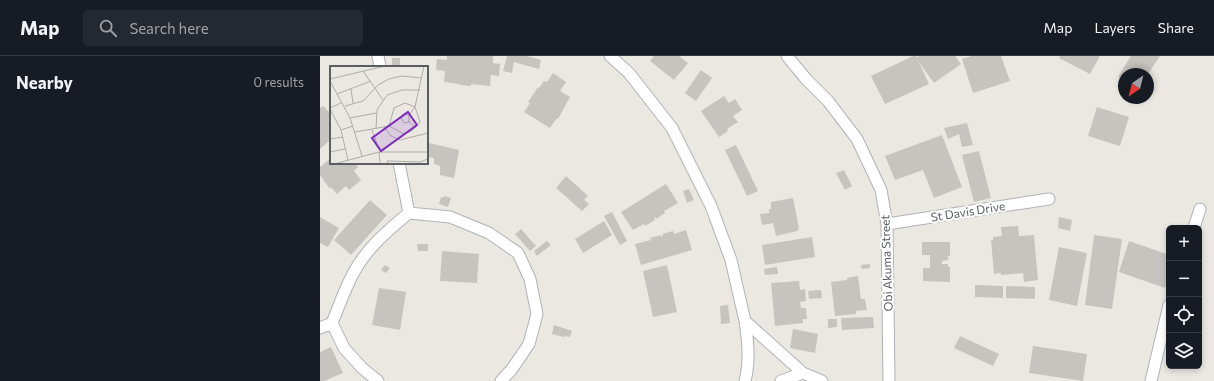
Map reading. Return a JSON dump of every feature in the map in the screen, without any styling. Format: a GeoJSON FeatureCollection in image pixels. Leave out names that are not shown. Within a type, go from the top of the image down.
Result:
{"type":"FeatureCollection","features":[{"type":"Feature","properties":{"kind":"street"},"geometry":{"type":"LineString","coordinates":[[378,56],[380,66]]}},
{"type":"Feature","properties":{"kind":"street"},"geometry":{"type":"LineString","coordinates":[[610,56],[629,73],[672,128],[711,206],[731,260],[745,321],[749,357],[744,381]]}},
{"type":"Feature","properties":{"kind":"street","name":"Obi Akuma Street"},"geometry":{"type":"LineString","coordinates":[[787,56],[806,79],[828,100],[857,139],[881,190],[887,224],[890,381]]}},
{"type":"Feature","properties":{"kind":"street"},"geometry":{"type":"LineString","coordinates":[[399,164],[410,213]]}},
{"type":"Feature","properties":{"kind":"street","name":"St Davis Drive"},"geometry":{"type":"LineString","coordinates":[[887,224],[1049,199]]}},
{"type":"Feature","properties":{"kind":"street"},"geometry":{"type":"LineString","coordinates":[[1195,225],[1200,209]]}},
{"type":"Feature","properties":{"kind":"street"},"geometry":{"type":"LineString","coordinates":[[320,328],[332,324],[355,271],[366,254],[378,240],[410,213],[450,217],[490,233],[518,253],[530,279],[537,314],[529,344],[512,369],[501,381]]}},
{"type":"Feature","properties":{"kind":"street"},"geometry":{"type":"LineString","coordinates":[[1151,381],[1166,318]]}},
{"type":"Feature","properties":{"kind":"street"},"geometry":{"type":"LineString","coordinates":[[745,321],[803,373],[822,381]]}},
{"type":"Feature","properties":{"kind":"street"},"geometry":{"type":"LineString","coordinates":[[332,324],[344,348],[362,368],[378,381]]}},
{"type":"Feature","properties":{"kind":"street"},"geometry":{"type":"LineString","coordinates":[[781,381],[803,373]]}},
{"type":"Feature","properties":{"kind":"building"},"geometry":{"type":"Polygon","coordinates":[[[447,56],[493,56],[493,63],[500,64],[499,76],[491,75],[490,86],[471,84],[471,86],[444,82],[445,71],[436,70],[437,59],[447,60],[447,56]]]}},
{"type":"Feature","properties":{"kind":"building"},"geometry":{"type":"Polygon","coordinates":[[[507,56],[527,56],[541,60],[539,69],[514,62],[512,73],[503,71],[507,56]]]}},
{"type":"Feature","properties":{"kind":"building"},"geometry":{"type":"Polygon","coordinates":[[[654,56],[679,56],[688,63],[674,80],[650,61],[654,56]]]}},
{"type":"Feature","properties":{"kind":"building"},"geometry":{"type":"Polygon","coordinates":[[[913,56],[916,56],[929,84],[885,104],[871,76],[913,56]]]}},
{"type":"Feature","properties":{"kind":"building"},"geometry":{"type":"Polygon","coordinates":[[[919,56],[955,56],[961,64],[934,83],[916,58],[919,56]]]}},
{"type":"Feature","properties":{"kind":"building"},"geometry":{"type":"Polygon","coordinates":[[[972,56],[1001,56],[1010,81],[973,93],[962,59],[972,56]]]}},
{"type":"Feature","properties":{"kind":"building"},"geometry":{"type":"Polygon","coordinates":[[[1060,56],[1100,56],[1090,74],[1059,58],[1060,56]]]}},
{"type":"Feature","properties":{"kind":"building"},"geometry":{"type":"Polygon","coordinates":[[[1131,56],[1160,56],[1152,68],[1124,68],[1131,56]]]}},
{"type":"Feature","properties":{"kind":"building"},"geometry":{"type":"Polygon","coordinates":[[[392,58],[400,58],[400,66],[392,66],[392,58]]]}},
{"type":"Feature","properties":{"kind":"building"},"geometry":{"type":"Polygon","coordinates":[[[701,70],[712,78],[696,101],[685,93],[701,70]]]}},
{"type":"Feature","properties":{"kind":"building"},"geometry":{"type":"Polygon","coordinates":[[[553,73],[566,82],[560,91],[570,97],[558,119],[557,118],[550,128],[524,112],[530,103],[528,102],[538,87],[539,88],[544,81],[547,82],[553,73]]]}},
{"type":"Feature","properties":{"kind":"building"},"geometry":{"type":"Polygon","coordinates":[[[724,96],[729,103],[735,99],[742,110],[733,116],[738,122],[727,129],[728,131],[719,137],[701,111],[724,96]]]}},
{"type":"Feature","properties":{"kind":"building"},"geometry":{"type":"Polygon","coordinates":[[[323,106],[330,113],[330,140],[320,149],[320,108],[323,106]]]}},
{"type":"Feature","properties":{"kind":"building"},"geometry":{"type":"Polygon","coordinates":[[[1097,107],[1129,117],[1120,146],[1088,136],[1097,107]]]}},
{"type":"Feature","properties":{"kind":"building"},"geometry":{"type":"Polygon","coordinates":[[[967,123],[973,145],[962,147],[959,134],[948,139],[944,128],[967,123]]]}},
{"type":"Feature","properties":{"kind":"building"},"geometry":{"type":"Polygon","coordinates":[[[942,135],[962,187],[934,198],[923,170],[895,180],[885,156],[942,135]]]}},
{"type":"Feature","properties":{"kind":"building"},"geometry":{"type":"Polygon","coordinates":[[[429,143],[459,150],[454,178],[440,175],[440,166],[434,164],[434,158],[428,157],[429,143]]]}},
{"type":"Feature","properties":{"kind":"building"},"geometry":{"type":"Polygon","coordinates":[[[736,145],[758,191],[747,196],[725,150],[736,145]]]}},
{"type":"Feature","properties":{"kind":"building"},"geometry":{"type":"Polygon","coordinates":[[[979,151],[991,198],[974,202],[962,155],[979,151]]]}},
{"type":"Feature","properties":{"kind":"building"},"geometry":{"type":"Polygon","coordinates":[[[330,159],[330,164],[356,164],[358,167],[354,171],[361,180],[349,190],[346,186],[337,194],[331,187],[330,189],[320,175],[320,167],[330,159]]]}},
{"type":"Feature","properties":{"kind":"building"},"geometry":{"type":"Polygon","coordinates":[[[844,170],[852,186],[845,190],[836,173],[844,170]]]}},
{"type":"Feature","properties":{"kind":"building"},"geometry":{"type":"Polygon","coordinates":[[[566,176],[588,196],[584,200],[589,204],[582,211],[556,188],[566,176]]]}},
{"type":"Feature","properties":{"kind":"building"},"geometry":{"type":"Polygon","coordinates":[[[666,184],[678,203],[664,211],[665,213],[656,219],[655,217],[655,220],[645,226],[644,224],[633,230],[621,212],[666,184]]]}},
{"type":"Feature","properties":{"kind":"building"},"geometry":{"type":"Polygon","coordinates":[[[689,189],[694,200],[687,203],[683,191],[689,189]]]}},
{"type":"Feature","properties":{"kind":"building"},"geometry":{"type":"Polygon","coordinates":[[[444,196],[451,198],[448,207],[439,204],[441,197],[443,198],[444,196]]]}},
{"type":"Feature","properties":{"kind":"building"},"geometry":{"type":"Polygon","coordinates":[[[793,198],[799,229],[797,231],[776,236],[773,223],[762,225],[760,214],[769,213],[769,209],[771,209],[771,202],[793,198]]]}},
{"type":"Feature","properties":{"kind":"building"},"geometry":{"type":"Polygon","coordinates":[[[370,200],[387,215],[351,255],[334,240],[370,200]]]}},
{"type":"Feature","properties":{"kind":"building"},"geometry":{"type":"Polygon","coordinates":[[[612,212],[627,241],[620,245],[604,216],[612,212]]]}},
{"type":"Feature","properties":{"kind":"building"},"geometry":{"type":"Polygon","coordinates":[[[320,217],[339,228],[328,247],[320,243],[320,217]]]}},
{"type":"Feature","properties":{"kind":"building"},"geometry":{"type":"Polygon","coordinates":[[[1059,217],[1072,220],[1070,231],[1058,228],[1059,217]]]}},
{"type":"Feature","properties":{"kind":"building"},"geometry":{"type":"Polygon","coordinates":[[[604,221],[612,235],[583,253],[575,239],[604,221]]]}},
{"type":"Feature","properties":{"kind":"building"},"geometry":{"type":"Polygon","coordinates":[[[1018,226],[1019,236],[1034,235],[1038,280],[1024,282],[1023,273],[1001,275],[1001,273],[994,274],[991,240],[993,240],[993,237],[1002,236],[1001,227],[1018,226]]]}},
{"type":"Feature","properties":{"kind":"building"},"geometry":{"type":"Polygon","coordinates":[[[521,229],[536,246],[530,251],[515,234],[521,229]]]}},
{"type":"Feature","properties":{"kind":"building"},"geometry":{"type":"Polygon","coordinates":[[[686,230],[692,250],[641,265],[635,244],[651,240],[650,238],[661,235],[661,237],[663,236],[662,234],[673,231],[674,234],[686,230]]]}},
{"type":"Feature","properties":{"kind":"building"},"geometry":{"type":"Polygon","coordinates":[[[1094,235],[1122,239],[1112,309],[1085,305],[1094,235]]]}},
{"type":"Feature","properties":{"kind":"building"},"geometry":{"type":"Polygon","coordinates":[[[812,237],[815,257],[765,265],[762,245],[812,237]]]}},
{"type":"Feature","properties":{"kind":"building"},"geometry":{"type":"Polygon","coordinates":[[[547,241],[551,245],[537,256],[534,251],[547,241]]]}},
{"type":"Feature","properties":{"kind":"building"},"geometry":{"type":"Polygon","coordinates":[[[1129,241],[1166,254],[1165,288],[1119,272],[1129,241]]]}},
{"type":"Feature","properties":{"kind":"building"},"geometry":{"type":"Polygon","coordinates":[[[922,242],[950,242],[950,256],[948,256],[948,260],[942,261],[942,264],[948,264],[948,267],[950,267],[950,282],[923,281],[923,268],[930,268],[930,255],[922,255],[922,242]]]}},
{"type":"Feature","properties":{"kind":"building"},"geometry":{"type":"Polygon","coordinates":[[[417,244],[428,244],[428,251],[418,251],[417,244]]]}},
{"type":"Feature","properties":{"kind":"building"},"geometry":{"type":"Polygon","coordinates":[[[1059,247],[1087,253],[1077,306],[1049,300],[1059,247]]]}},
{"type":"Feature","properties":{"kind":"building"},"geometry":{"type":"Polygon","coordinates":[[[442,251],[479,254],[477,283],[440,281],[442,251]]]}},
{"type":"Feature","properties":{"kind":"building"},"geometry":{"type":"Polygon","coordinates":[[[870,264],[870,268],[862,269],[861,265],[870,264]]]}},
{"type":"Feature","properties":{"kind":"building"},"geometry":{"type":"Polygon","coordinates":[[[385,265],[390,268],[386,273],[381,270],[385,265]]]}},
{"type":"Feature","properties":{"kind":"building"},"geometry":{"type":"Polygon","coordinates":[[[667,265],[677,312],[653,317],[643,271],[667,265]]]}},
{"type":"Feature","properties":{"kind":"building"},"geometry":{"type":"Polygon","coordinates":[[[777,267],[778,274],[765,275],[764,269],[777,267]]]}},
{"type":"Feature","properties":{"kind":"building"},"geometry":{"type":"Polygon","coordinates":[[[858,276],[861,299],[865,299],[867,310],[856,311],[856,314],[835,316],[831,282],[847,280],[847,278],[858,276]]]}},
{"type":"Feature","properties":{"kind":"building"},"geometry":{"type":"Polygon","coordinates":[[[799,281],[800,290],[805,289],[806,301],[800,302],[801,308],[806,308],[807,319],[803,319],[803,323],[775,326],[771,283],[799,281]]]}},
{"type":"Feature","properties":{"kind":"building"},"geometry":{"type":"Polygon","coordinates":[[[975,285],[1003,286],[1003,298],[975,297],[975,285]]]}},
{"type":"Feature","properties":{"kind":"building"},"geometry":{"type":"Polygon","coordinates":[[[1006,286],[1035,287],[1035,299],[1006,298],[1006,286]]]}},
{"type":"Feature","properties":{"kind":"building"},"geometry":{"type":"Polygon","coordinates":[[[379,288],[406,292],[400,330],[372,325],[379,288]]]}},
{"type":"Feature","properties":{"kind":"building"},"geometry":{"type":"Polygon","coordinates":[[[821,290],[822,298],[809,299],[808,291],[821,290]]]}},
{"type":"Feature","properties":{"kind":"building"},"geometry":{"type":"Polygon","coordinates":[[[728,305],[730,323],[721,324],[720,306],[728,305]]]}},
{"type":"Feature","properties":{"kind":"building"},"geometry":{"type":"Polygon","coordinates":[[[873,317],[874,328],[842,330],[841,318],[873,317]]]}},
{"type":"Feature","properties":{"kind":"building"},"geometry":{"type":"Polygon","coordinates":[[[828,319],[837,319],[837,327],[828,328],[828,319]]]}},
{"type":"Feature","properties":{"kind":"building"},"geometry":{"type":"Polygon","coordinates":[[[554,325],[572,331],[570,337],[552,334],[554,325]]]}},
{"type":"Feature","properties":{"kind":"building"},"geometry":{"type":"Polygon","coordinates":[[[793,329],[818,334],[815,353],[790,348],[793,329]]]}},
{"type":"Feature","properties":{"kind":"building"},"geometry":{"type":"Polygon","coordinates":[[[960,336],[999,354],[993,366],[954,348],[960,336]]]}},
{"type":"Feature","properties":{"kind":"building"},"geometry":{"type":"Polygon","coordinates":[[[1033,346],[1087,354],[1083,381],[1029,373],[1033,346]]]}},
{"type":"Feature","properties":{"kind":"building"},"geometry":{"type":"Polygon","coordinates":[[[331,347],[343,373],[324,381],[320,381],[320,352],[331,347]]]}}]}
